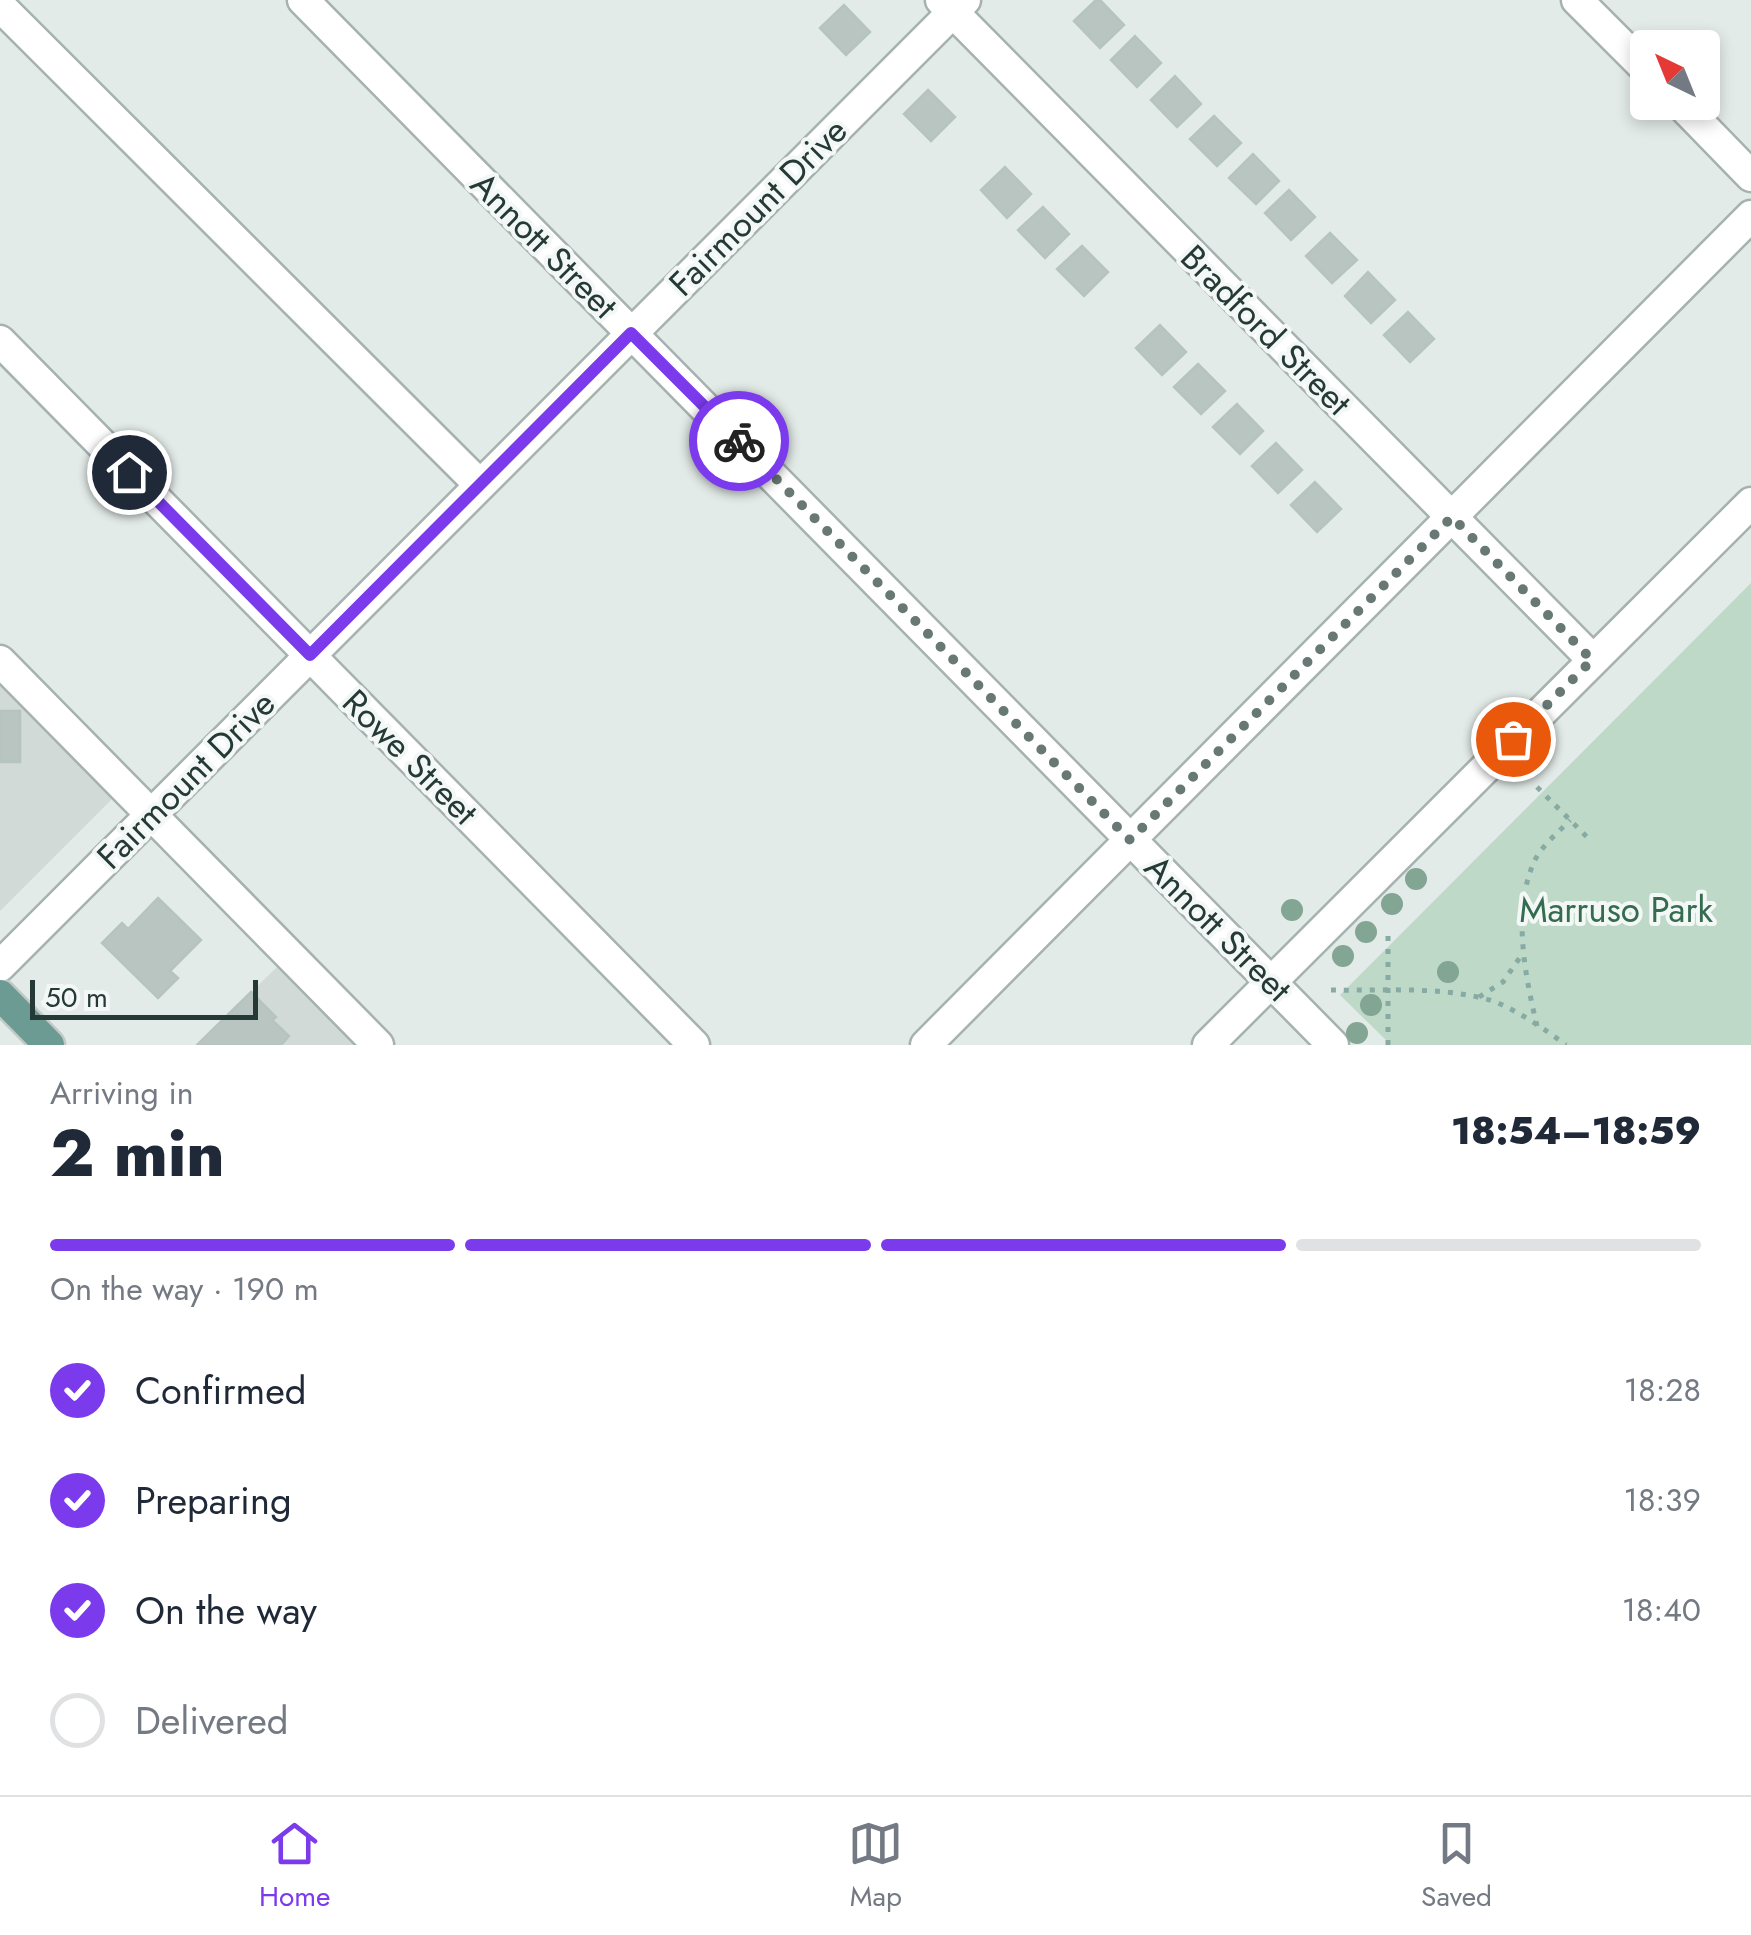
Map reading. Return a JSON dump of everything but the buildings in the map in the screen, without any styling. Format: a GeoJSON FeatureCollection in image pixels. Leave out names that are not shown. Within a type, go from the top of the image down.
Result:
{"type":"FeatureCollection","features":[{"type":"Feature","properties":{"kind":"main road"},"geometry":{"type":"LineString","coordinates":[[0,996],[49,1045]]}},
{"type":"Feature","properties":{"kind":"street","name":"Annott Street"},"geometry":{"type":"LineString","coordinates":[[303,0],[1333,1045]]}},
{"type":"Feature","properties":{"kind":"street"},"geometry":{"type":"LineString","coordinates":[[1577,0],[1630,53]]}},
{"type":"Feature","properties":{"kind":"street","name":"Fairmount Drive"},"geometry":{"type":"LineString","coordinates":[[0,966],[953,4]]}},
{"type":"Feature","properties":{"kind":"street","name":"Bradford Street"},"geometry":{"type":"LineString","coordinates":[[953,4],[1592,660]]}},
{"type":"Feature","properties":{"kind":"street"},"geometry":{"type":"LineString","coordinates":[[0,6],[480,485]]}},
{"type":"Feature","properties":{"kind":"street"},"geometry":{"type":"LineString","coordinates":[[1696,120],[1751,176]]}},
{"type":"Feature","properties":{"kind":"street"},"geometry":{"type":"LineString","coordinates":[[926,1045],[1751,216]]}},
{"type":"Feature","properties":{"kind":"street","name":"Rowe Street"},"geometry":{"type":"LineString","coordinates":[[0,341],[694,1045]]}},
{"type":"Feature","properties":{"kind":"street"},"geometry":{"type":"LineString","coordinates":[[1208,1045],[1751,502]]}},
{"type":"Feature","properties":{"kind":"street"},"geometry":{"type":"LineString","coordinates":[[0,661],[378,1045]]}},
{"type":"Feature","properties":{"kind":"path"},"geometry":{"type":"LineString","coordinates":[[1537,787],[1590,840]]}},
{"type":"Feature","properties":{"kind":"path"},"geometry":{"type":"LineString","coordinates":[[1537,1026],[1524,951],[1526,888],[1535,860],[1570,820]]}},
{"type":"Feature","properties":{"kind":"path"},"geometry":{"type":"LineString","coordinates":[[1388,935],[1388,1045]]}},
{"type":"Feature","properties":{"kind":"path"},"geometry":{"type":"LineString","coordinates":[[1478,998],[1504,982],[1524,951]]}},
{"type":"Feature","properties":{"kind":"path"},"geometry":{"type":"LineString","coordinates":[[1331,990],[1437,991],[1490,1000],[1566,1045]]}},
{"type":"Feature","properties":{"kind":"shaded area"},"geometry":{"type":"Polygon","coordinates":[[[0,680],[115,796],[0,911],[0,680]]]}},
{"type":"Feature","properties":{"kind":"shaded area"},"geometry":{"type":"Polygon","coordinates":[[[279,965],[358,1045],[197,1045],[279,965]]]}},
{"type":"Feature","properties":{"kind":"green space","name":"Marruso Park"},"geometry":{"type":"Polygon","coordinates":[[[1751,583],[1751,1045],[1391,1045],[1340,995],[1751,583]]]}},
{"type":"Feature","properties":{"kind":"way so far"},"geometry":{"type":"LineString","coordinates":[[739,441],[1130,840],[1452,517],[1592,660],[1513,739]]}},
{"type":"Feature","properties":{"kind":"route"},"geometry":{"type":"LineString","coordinates":[[129,472],[310,655],[631,333],[739,441]]}}]}
